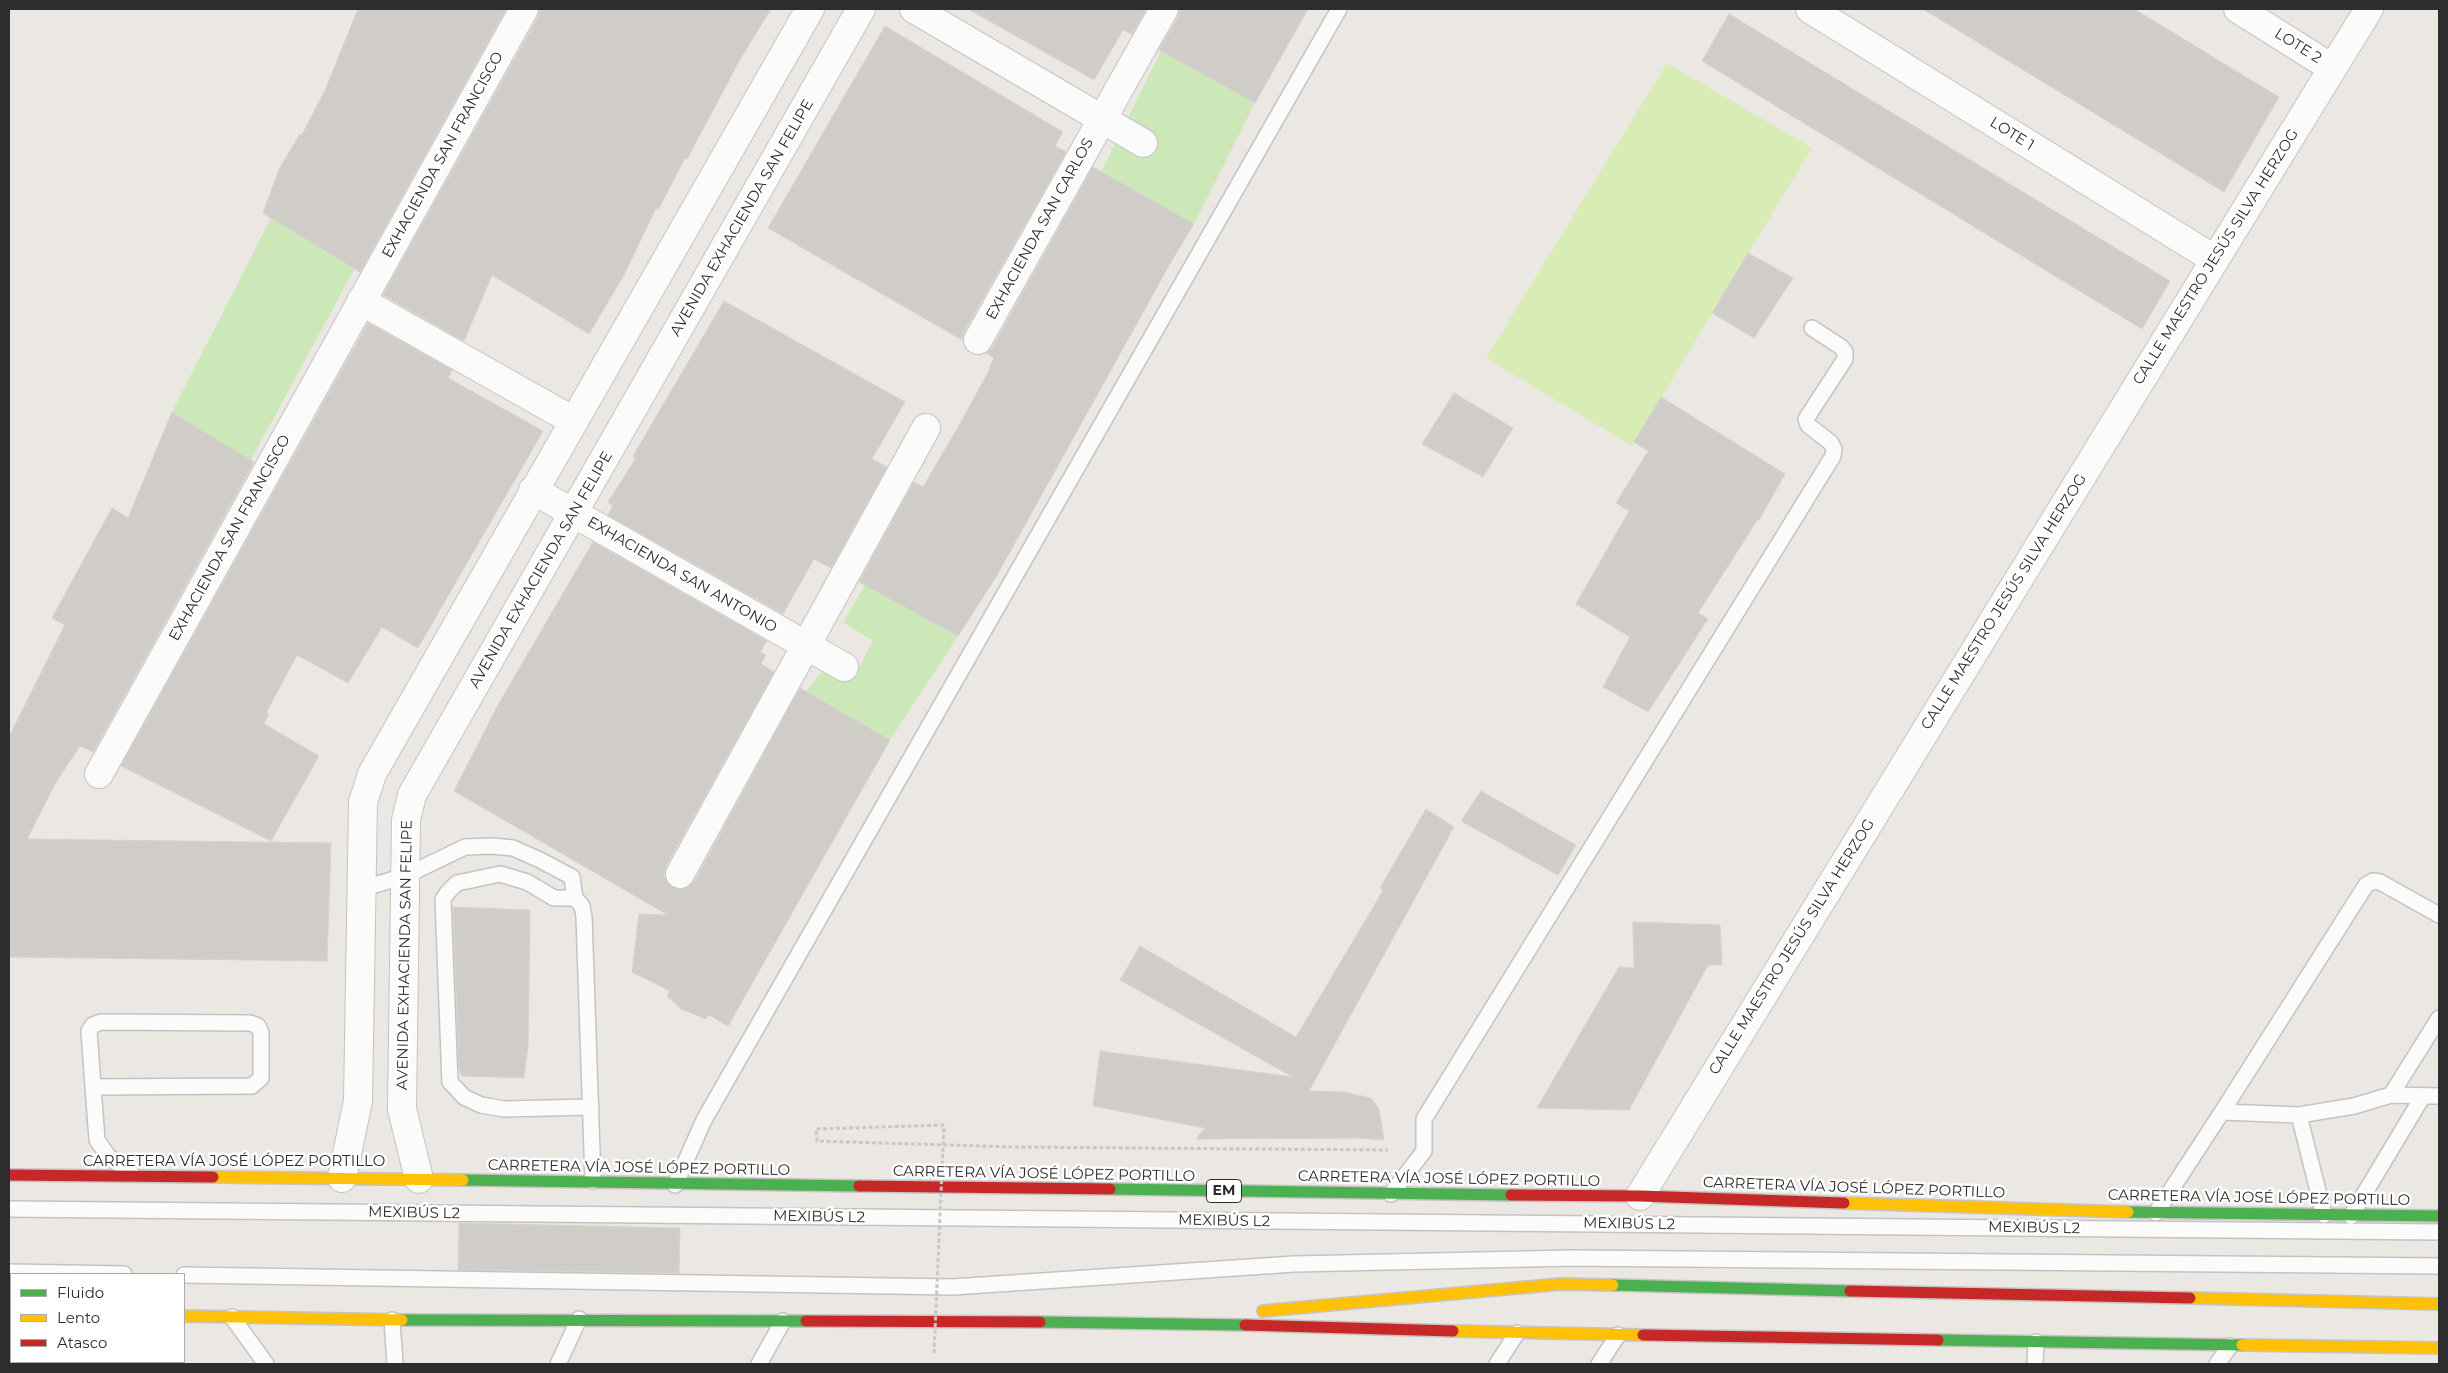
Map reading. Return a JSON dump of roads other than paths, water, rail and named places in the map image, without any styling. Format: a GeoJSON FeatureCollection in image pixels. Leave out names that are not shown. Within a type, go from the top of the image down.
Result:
{"type":"FeatureCollection","features":[{"type":"Feature","properties":{"kind":"main road","name":"CARRETERA VÍA JOSÉ LÓPEZ PORTILLO"},"geometry":{"type":"LineString","coordinates":[[9,1174],[137,1178],[593,1181],[675,1185],[1640,1196],[2156,1212],[2439,1216]]}},
{"type":"Feature","properties":{"kind":"main road"},"geometry":{"type":"LineString","coordinates":[[1134,1322],[1561,1284],[2439,1304]]}},
{"type":"Feature","properties":{"kind":"main road"},"geometry":{"type":"LineString","coordinates":[[185,1316],[392,1320],[579,1319],[1134,1322],[1517,1333],[2230,1346],[2357,1356],[2439,1348]]}},
{"type":"Feature","properties":{"kind":"street","name":"EXHACIENDA SAN FRANCISCO"},"geometry":{"type":"LineString","coordinates":[[100,774],[524,9]]}},
{"type":"Feature","properties":{"kind":"street"},"geometry":{"type":"LineString","coordinates":[[342,1178],[358,1101],[363,802],[372,774],[572,420],[810,9]]}},
{"type":"Feature","properties":{"kind":"street","name":"AVENIDA EXHACIENDA SAN FELIPE"},"geometry":{"type":"LineString","coordinates":[[419,1179],[402,1109],[406,820],[412,795],[861,9]]}},
{"type":"Feature","properties":{"kind":"street","name":"EXHACIENDA SAN CARLOS"},"geometry":{"type":"LineString","coordinates":[[978,340],[1164,9]]}},
{"type":"Feature","properties":{"kind":"street","name":"LOTE 1"},"geometry":{"type":"LineString","coordinates":[[1810,9],[2214,259]]}},
{"type":"Feature","properties":{"kind":"street","name":"LOTE 2"},"geometry":{"type":"LineString","coordinates":[[2238,9],[2332,68]]}},
{"type":"Feature","properties":{"kind":"street","name":"CALLE MAESTRO JESÚS SILVA HERZOG"},"geometry":{"type":"LineString","coordinates":[[1640,1196],[2369,9]]}},
{"type":"Feature","properties":{"kind":"street"},"geometry":{"type":"LineString","coordinates":[[924,14],[1143,142]]}},
{"type":"Feature","properties":{"kind":"street"},"geometry":{"type":"LineString","coordinates":[[361,301],[572,420]]}},
{"type":"Feature","properties":{"kind":"street"},"geometry":{"type":"LineString","coordinates":[[680,874],[926,428]]}},
{"type":"Feature","properties":{"kind":"street","name":"EXHACIENDA SAN ANTONIO"},"geometry":{"type":"LineString","coordinates":[[533,490],[844,667]]}},
{"type":"Feature","properties":{"kind":"lane"},"geometry":{"type":"LineString","coordinates":[[675,1185],[704,1120],[1339,9]]}},
{"type":"Feature","properties":{"kind":"lane"},"geometry":{"type":"LineString","coordinates":[[1391,1194],[1424,1150],[1424,1119],[1833,456],[1834,449],[1831,443],[1808,425],[1806,419],[1845,359],[1845,352],[1841,347],[1812,328]]}},
{"type":"Feature","properties":{"kind":"lane"},"geometry":{"type":"LineString","coordinates":[[362,889],[405,876],[465,847],[492,846],[513,848],[572,877],[575,898],[582,906],[584,917],[593,1181]]}},
{"type":"Feature","properties":{"kind":"lane"},"geometry":{"type":"LineString","coordinates":[[575,898],[554,898],[527,882],[500,874],[457,883],[448,892],[444,899],[450,1082],[464,1097],[481,1105],[504,1109],[591,1107]]}},
{"type":"Feature","properties":{"kind":"lane"},"geometry":{"type":"LineString","coordinates":[[2156,1212],[2366,885],[2373,881],[2380,882],[2439,915]]}},
{"type":"Feature","properties":{"kind":"lane"},"geometry":{"type":"LineString","coordinates":[[2390,1095],[2439,1018]]}},
{"type":"Feature","properties":{"kind":"lane"},"geometry":{"type":"LineString","coordinates":[[93,1087],[252,1086],[261,1078],[262,1033],[258,1026],[250,1023],[101,1022],[93,1025],[89,1031],[93,1087],[97,1140],[108,1156],[137,1178]]}},
{"type":"Feature","properties":{"kind":"lane"},"geometry":{"type":"LineString","coordinates":[[2222,1112],[2299,1115],[2354,1106],[2390,1095],[2439,1096]]}},
{"type":"Feature","properties":{"kind":"lane"},"geometry":{"type":"LineString","coordinates":[[2351,1216],[2423,1096]]}},
{"type":"Feature","properties":{"kind":"lane"},"geometry":{"type":"LineString","coordinates":[[2299,1115],[2324,1215]]}},
{"type":"Feature","properties":{"kind":"lane","name":"MEXIBÚS L2"},"geometry":{"type":"LineString","coordinates":[[9,1209],[2439,1232]]}},
{"type":"Feature","properties":{"kind":"lane"},"geometry":{"type":"LineString","coordinates":[[185,1275],[953,1288],[1294,1264],[1572,1258],[2439,1266]]}},
{"type":"Feature","properties":{"kind":"lane"},"geometry":{"type":"LineString","coordinates":[[9,1272],[66,1273]]}},
{"type":"Feature","properties":{"kind":"lane"},"geometry":{"type":"LineString","coordinates":[[232,1317],[266,1364]]}},
{"type":"Feature","properties":{"kind":"lane"},"geometry":{"type":"LineString","coordinates":[[558,1364],[579,1319]]}},
{"type":"Feature","properties":{"kind":"lane"},"geometry":{"type":"LineString","coordinates":[[392,1320],[395,1364]]}},
{"type":"Feature","properties":{"kind":"lane"},"geometry":{"type":"LineString","coordinates":[[759,1364],[784,1321]]}},
{"type":"Feature","properties":{"kind":"lane"},"geometry":{"type":"LineString","coordinates":[[1497,1364],[1517,1333]]}},
{"type":"Feature","properties":{"kind":"lane"},"geometry":{"type":"LineString","coordinates":[[1600,1364],[1618,1335]]}},
{"type":"Feature","properties":{"kind":"lane"},"geometry":{"type":"LineString","coordinates":[[2035,1364],[2036,1342]]}},
{"type":"Feature","properties":{"kind":"lane"},"geometry":{"type":"LineString","coordinates":[[2216,1364],[2230,1346]]}}]}
